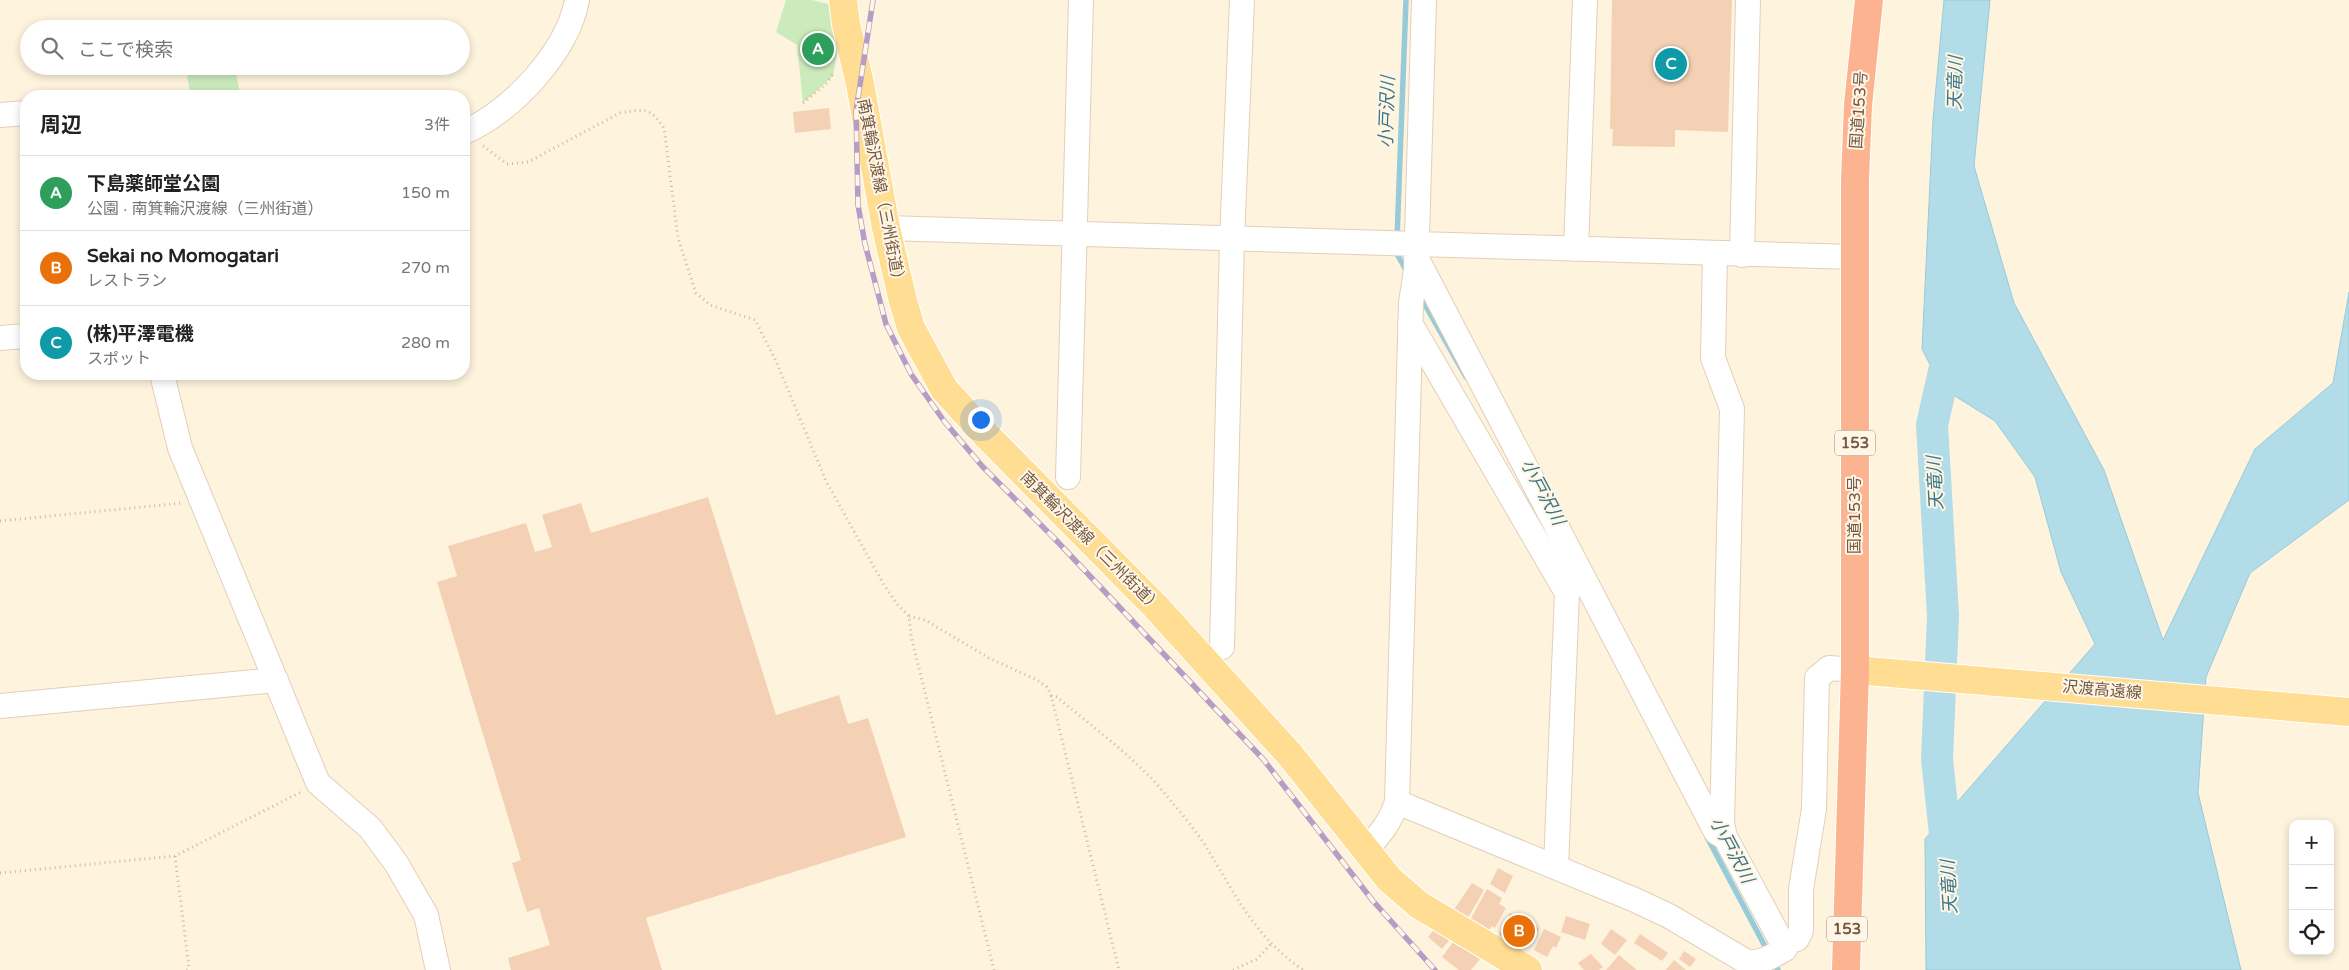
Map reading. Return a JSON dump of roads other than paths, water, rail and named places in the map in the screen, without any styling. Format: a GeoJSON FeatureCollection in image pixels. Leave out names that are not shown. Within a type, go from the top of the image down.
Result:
{"type":"FeatureCollection","features":[{"type":"Feature","properties":{"kind":"highway","name":"国道153号"},"geometry":{"type":"LineString","coordinates":[[1846,970],[1848,887],[1867,670],[1854,257],[1854,180],[1858,105],[1869,0]]}},
{"type":"Feature","properties":{"kind":"main road","name":"南箕輪沢渡線（三州街道）"},"geometry":{"type":"LineString","coordinates":[[843,0],[886,228],[911,328],[944,389],[987,436],[1156,606],[1291,756],[1389,879],[1419,905],[1528,970]]}},
{"type":"Feature","properties":{"kind":"main road","name":"沢渡高遠線"},"geometry":{"type":"LineString","coordinates":[[1867,670],[2349,712]]}},
{"type":"Feature","properties":{"kind":"street"},"geometry":{"type":"LineString","coordinates":[[470,128],[495,114],[531,83],[560,44],[577,0]]}},
{"type":"Feature","properties":{"kind":"street"},"geometry":{"type":"LineString","coordinates":[[1068,477],[1082,0]]}},
{"type":"Feature","properties":{"kind":"street"},"geometry":{"type":"LineString","coordinates":[[1222,647],[1232,239],[1242,0]]}},
{"type":"Feature","properties":{"kind":"street"},"geometry":{"type":"LineString","coordinates":[[1366,849],[1383,832],[1391,820],[1397,802],[1410,313],[1424,0]]}},
{"type":"Feature","properties":{"kind":"street"},"geometry":{"type":"LineString","coordinates":[[1576,249],[1585,0]]}},
{"type":"Feature","properties":{"kind":"street"},"geometry":{"type":"LineString","coordinates":[[1742,255],[1748,0]]}},
{"type":"Feature","properties":{"kind":"street"},"geometry":{"type":"LineString","coordinates":[[0,115],[20,113]]}},
{"type":"Feature","properties":{"kind":"street"},"geometry":{"type":"LineString","coordinates":[[886,228],[1385,243],[1414,253],[1576,249],[1621,244],[1715,254],[1854,257]]}},
{"type":"Feature","properties":{"kind":"street"},"geometry":{"type":"LineString","coordinates":[[1414,253],[1716,832],[1725,837]]}},
{"type":"Feature","properties":{"kind":"street"},"geometry":{"type":"LineString","coordinates":[[1715,254],[1713,358],[1732,409],[1722,824],[1725,837],[1779,937],[1764,957]]}},
{"type":"Feature","properties":{"kind":"street"},"geometry":{"type":"LineString","coordinates":[[1410,313],[1567,593],[1556,867]]}},
{"type":"Feature","properties":{"kind":"street"},"geometry":{"type":"LineString","coordinates":[[0,338],[20,336]]}},
{"type":"Feature","properties":{"kind":"street"},"geometry":{"type":"LineString","coordinates":[[163,380],[180,448],[318,784],[370,828],[396,862],[426,915],[438,970]]}},
{"type":"Feature","properties":{"kind":"street"},"geometry":{"type":"LineString","coordinates":[[1764,957],[1797,939],[1801,931],[1801,889],[1814,809],[1817,678],[1829,668],[1867,670]]}},
{"type":"Feature","properties":{"kind":"street"},"geometry":{"type":"LineString","coordinates":[[0,706],[276,680]]}},
{"type":"Feature","properties":{"kind":"street"},"geometry":{"type":"LineString","coordinates":[[1397,802],[1556,867],[1764,957]]}},
{"type":"Feature","properties":{"kind":"water"},"geometry":{"type":"Polygon","coordinates":[[[1944,0],[1990,0],[1974,166],[2014,303],[2104,470],[2163,640],[2255,449],[2333,383],[2349,292],[2349,500],[2250,573],[2206,677],[2198,793],[2241,970],[1926,970],[1925,839],[2095,644],[2061,572],[2035,477],[1995,421],[1942,388],[1922,349],[1933,120],[1944,0]]]}},
{"type":"Feature","properties":{"kind":"waterway","name":"小戸沢川"},"geometry":{"type":"LineString","coordinates":[[1397,238],[1406,0]]}},
{"type":"Feature","properties":{"kind":"waterway","name":"小戸沢川"},"geometry":{"type":"LineString","coordinates":[[1397,249],[1397,254],[1407,272]]}},
{"type":"Feature","properties":{"kind":"waterway","name":"小戸沢川"},"geometry":{"type":"LineString","coordinates":[[1420,296],[1466,377]]}},
{"type":"Feature","properties":{"kind":"waterway","name":"天竜川"},"geometry":{"type":"LineString","coordinates":[[1948,862],[1937,759],[1943,616],[1932,425],[1950,345]]}},
{"type":"Feature","properties":{"kind":"waterway","name":"小戸沢川"},"geometry":{"type":"LineString","coordinates":[[1707,837],[1768,952]]}},
{"type":"Feature","properties":{"kind":"waterway","name":"小戸沢川"},"geometry":{"type":"LineString","coordinates":[[1773,961],[1778,970]]}},
{"type":"Feature","properties":{"kind":"railway"},"geometry":{"type":"LineString","coordinates":[[873,0],[856,111],[858,205],[865,244],[886,324],[911,374],[944,421],[982,466],[1054,538],[1263,759],[1373,901],[1435,970]]}},
{"type":"Feature","properties":{"kind":"place","name":"下島薬師堂公園"},"geometry":{"type":"Point","coordinates":[818,49]}},
{"type":"Feature","properties":{"kind":"place","name":"(株)平澤電機"},"geometry":{"type":"Point","coordinates":[1671,64]}},
{"type":"Feature","properties":{"kind":"place","name":"Sekai no Momogatari"},"geometry":{"type":"Point","coordinates":[1519,931]}}]}
